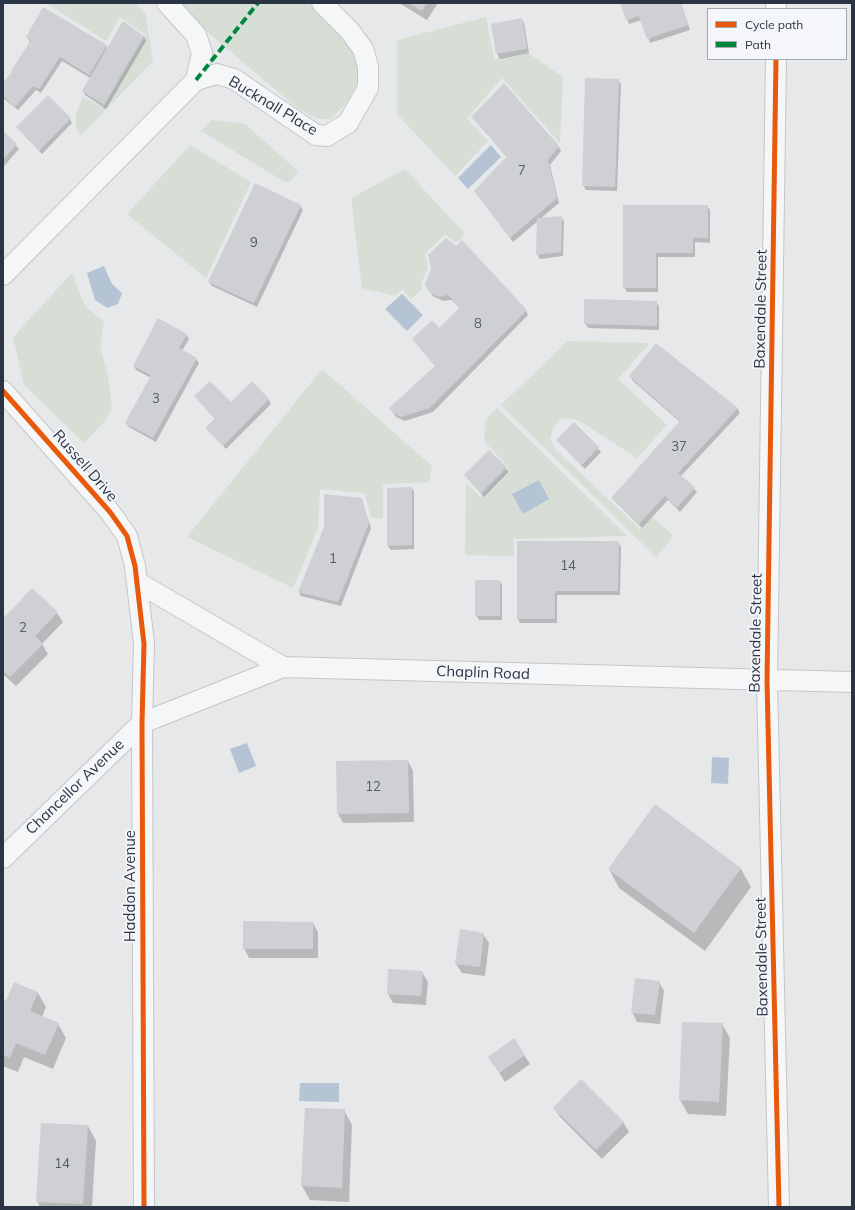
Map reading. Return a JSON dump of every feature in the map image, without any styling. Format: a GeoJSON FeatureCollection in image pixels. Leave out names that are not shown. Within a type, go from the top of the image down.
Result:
{"type":"FeatureCollection","features":[{"type":"Feature","properties":{"kind":"street"},"geometry":{"type":"LineString","coordinates":[[167,3],[196,35],[202,53],[196,80]]}},
{"type":"Feature","properties":{"kind":"street","name":"Bucknall Place"},"geometry":{"type":"LineString","coordinates":[[3,275],[196,80],[217,74],[234,79],[316,135],[327,136],[337,132],[348,123],[368,88],[368,66],[358,40],[322,3]]}},
{"type":"Feature","properties":{"kind":"street","name":"Baxendale Street"},"geometry":{"type":"LineString","coordinates":[[776,60],[767,681],[779,1207]]}},
{"type":"Feature","properties":{"kind":"street","name":"Russell Drive"},"geometry":{"type":"LineString","coordinates":[[3,391],[110,512],[127,536],[136,574]]}},
{"type":"Feature","properties":{"kind":"street","name":"Chaplin Road"},"geometry":{"type":"LineString","coordinates":[[136,574],[283,667],[767,681],[852,682]]}},
{"type":"Feature","properties":{"kind":"street","name":"Haddon Avenue"},"geometry":{"type":"LineString","coordinates":[[136,574],[144,644],[142,723],[144,1207]]}},
{"type":"Feature","properties":{"kind":"street","name":"Chancellor Avenue"},"geometry":{"type":"LineString","coordinates":[[3,858],[142,723],[283,667]]}},
{"type":"Feature","properties":{"kind":"shaded area"},"geometry":{"type":"Polygon","coordinates":[[[46,3],[135,3],[145,13],[153,61],[81,135],[76,127],[76,117],[83,97],[104,108],[146,35],[120,17],[106,41],[46,3]]]}},
{"type":"Feature","properties":{"kind":"shaded area"},"geometry":{"type":"Polygon","coordinates":[[[181,3],[309,3],[352,46],[361,63],[359,81],[349,100],[331,119],[318,119],[297,108],[205,30],[181,3]]]}},
{"type":"Feature","properties":{"kind":"shaded area"},"geometry":{"type":"Polygon","coordinates":[[[486,17],[494,59],[528,53],[563,77],[560,143],[502,78],[467,118],[488,141],[455,176],[397,114],[397,40],[486,17]]]}},
{"type":"Feature","properties":{"kind":"shaded area"},"geometry":{"type":"Polygon","coordinates":[[[212,120],[245,124],[298,171],[291,181],[285,182],[201,131],[212,120]]]}},
{"type":"Feature","properties":{"kind":"shaded area"},"geometry":{"type":"Polygon","coordinates":[[[190,145],[251,182],[206,278],[127,214],[190,145]]]}},
{"type":"Feature","properties":{"kind":"shaded area"},"geometry":{"type":"Polygon","coordinates":[[[405,169],[465,234],[456,243],[445,234],[425,254],[428,267],[421,284],[423,288],[411,299],[402,289],[395,296],[362,288],[351,198],[405,169]]]}},
{"type":"Feature","properties":{"kind":"shaded area"},"geometry":{"type":"Polygon","coordinates":[[[72,273],[85,306],[104,322],[100,346],[108,376],[112,408],[107,419],[84,443],[24,385],[13,337],[72,273]]]}},
{"type":"Feature","properties":{"kind":"shaded area"},"geometry":{"type":"Polygon","coordinates":[[[568,341],[650,343],[618,379],[667,425],[637,458],[578,420],[562,418],[554,426],[550,439],[556,450],[640,529],[652,517],[674,536],[656,557],[501,405],[568,341]]]}},
{"type":"Feature","properties":{"kind":"shaded area"},"geometry":{"type":"Polygon","coordinates":[[[322,369],[432,466],[429,482],[383,484],[383,518],[371,518],[364,493],[320,489],[318,528],[293,588],[187,537],[322,369]]]}},
{"type":"Feature","properties":{"kind":"shaded area"},"geometry":{"type":"Polygon","coordinates":[[[497,408],[627,536],[514,539],[514,556],[465,555],[466,483],[481,497],[509,468],[484,441],[486,419],[497,408]]]}},
{"type":"Feature","properties":{"kind":"water"},"geometry":{"type":"Polygon","coordinates":[[[491,145],[501,157],[468,189],[458,178],[491,145]]]}},
{"type":"Feature","properties":{"kind":"water"},"geometry":{"type":"Polygon","coordinates":[[[104,266],[112,284],[122,293],[118,304],[107,308],[95,300],[87,273],[104,266]]]}},
{"type":"Feature","properties":{"kind":"water"},"geometry":{"type":"Polygon","coordinates":[[[402,294],[423,315],[407,331],[385,309],[402,294]]]}},
{"type":"Feature","properties":{"kind":"water"},"geometry":{"type":"Polygon","coordinates":[[[539,480],[549,499],[523,514],[512,494],[539,480]]]}},
{"type":"Feature","properties":{"kind":"water"},"geometry":{"type":"Polygon","coordinates":[[[247,743],[256,766],[239,773],[230,749],[247,743]]]}},
{"type":"Feature","properties":{"kind":"water"},"geometry":{"type":"Polygon","coordinates":[[[712,757],[729,758],[728,784],[711,783],[712,757]]]}},
{"type":"Feature","properties":{"kind":"water"},"geometry":{"type":"Polygon","coordinates":[[[300,1083],[339,1083],[339,1102],[299,1101],[300,1083]]]}},
{"type":"Feature","properties":{"kind":"building"},"geometry":{"type":"Polygon","coordinates":[[[408,3],[427,3],[422,11],[408,3]]]}},
{"type":"Feature","properties":{"kind":"building"},"geometry":{"type":"Polygon","coordinates":[[[620,3],[681,3],[688,25],[647,39],[639,16],[626,20],[620,3]]]}},
{"type":"Feature","properties":{"kind":"building"},"geometry":{"type":"Polygon","coordinates":[[[43,7],[107,45],[89,75],[60,57],[39,89],[33,86],[15,107],[3,96],[3,83],[12,72],[11,71],[31,40],[26,37],[43,7]]]}},
{"type":"Feature","properties":{"kind":"building"},"geometry":{"type":"Polygon","coordinates":[[[522,18],[527,49],[496,54],[491,24],[522,18]]]}},
{"type":"Feature","properties":{"kind":"building"},"geometry":{"type":"Polygon","coordinates":[[[123,21],[144,36],[104,105],[82,91],[123,21]]]}},
{"type":"Feature","properties":{"kind":"building"},"geometry":{"type":"Polygon","coordinates":[[[585,78],[619,79],[615,187],[582,186],[585,78]]]}},
{"type":"Feature","properties":{"kind":"building"},"geometry":{"type":"Polygon","coordinates":[[[504,83],[559,146],[548,160],[557,198],[510,238],[474,191],[507,156],[471,117],[504,83]]]}},
{"type":"Feature","properties":{"kind":"building"},"geometry":{"type":"Polygon","coordinates":[[[48,95],[71,118],[39,151],[16,127],[48,95]]]}},
{"type":"Feature","properties":{"kind":"building"},"geometry":{"type":"Polygon","coordinates":[[[3,131],[17,144],[3,160],[3,131]]]}},
{"type":"Feature","properties":{"kind":"building"},"geometry":{"type":"Polygon","coordinates":[[[255,183],[301,205],[254,303],[208,282],[255,183]]]}},
{"type":"Feature","properties":{"kind":"building"},"geometry":{"type":"Polygon","coordinates":[[[623,205],[708,205],[708,238],[693,238],[693,253],[656,253],[656,288],[623,288],[623,205]]]}},
{"type":"Feature","properties":{"kind":"building"},"geometry":{"type":"Polygon","coordinates":[[[562,216],[561,252],[536,255],[537,218],[562,216]]]}},
{"type":"Feature","properties":{"kind":"building"},"geometry":{"type":"Polygon","coordinates":[[[446,238],[456,246],[462,240],[527,310],[430,408],[401,417],[392,412],[389,408],[435,366],[412,339],[432,320],[439,328],[460,307],[448,295],[439,297],[429,292],[425,285],[431,268],[428,255],[446,238]]]}},
{"type":"Feature","properties":{"kind":"building"},"geometry":{"type":"Polygon","coordinates":[[[584,299],[657,301],[657,326],[584,324],[584,299]]]}},
{"type":"Feature","properties":{"kind":"building"},"geometry":{"type":"Polygon","coordinates":[[[158,318],[187,334],[179,348],[197,358],[153,438],[125,423],[151,375],[133,366],[158,318]]]}},
{"type":"Feature","properties":{"kind":"building"},"geometry":{"type":"Polygon","coordinates":[[[656,343],[738,408],[678,473],[695,487],[677,508],[665,496],[639,524],[611,498],[680,421],[629,376],[656,343]]]}},
{"type":"Feature","properties":{"kind":"building"},"geometry":{"type":"Polygon","coordinates":[[[210,381],[231,402],[252,381],[269,399],[223,446],[205,428],[215,419],[194,396],[210,381]]]}},
{"type":"Feature","properties":{"kind":"building"},"geometry":{"type":"Polygon","coordinates":[[[574,422],[599,447],[582,465],[556,440],[574,422]]]}},
{"type":"Feature","properties":{"kind":"building"},"geometry":{"type":"Polygon","coordinates":[[[489,450],[507,467],[481,493],[464,475],[489,450]]]}},
{"type":"Feature","properties":{"kind":"building"},"geometry":{"type":"Polygon","coordinates":[[[412,487],[412,545],[387,546],[387,488],[412,487]]]}},
{"type":"Feature","properties":{"kind":"building"},"geometry":{"type":"Polygon","coordinates":[[[324,494],[362,498],[369,523],[338,602],[298,592],[324,527],[324,494]]]}},
{"type":"Feature","properties":{"kind":"building"},"geometry":{"type":"Polygon","coordinates":[[[517,541],[619,541],[618,591],[555,591],[555,619],[517,619],[517,541]]]}},
{"type":"Feature","properties":{"kind":"building"},"geometry":{"type":"Polygon","coordinates":[[[475,580],[500,580],[500,616],[475,616],[475,580]]]}},
{"type":"Feature","properties":{"kind":"building"},"geometry":{"type":"Polygon","coordinates":[[[32,588],[58,612],[35,636],[43,644],[10,677],[3,671],[3,619],[32,588]]]}},
{"type":"Feature","properties":{"kind":"building"},"geometry":{"type":"Polygon","coordinates":[[[408,760],[409,813],[337,814],[336,761],[408,760]]]}},
{"type":"Feature","properties":{"kind":"building"},"geometry":{"type":"Polygon","coordinates":[[[655,804],[741,868],[694,933],[608,869],[655,804]]]}},
{"type":"Feature","properties":{"kind":"building"},"geometry":{"type":"Polygon","coordinates":[[[243,921],[313,922],[313,949],[243,949],[243,921]]]}},
{"type":"Feature","properties":{"kind":"building"},"geometry":{"type":"Polygon","coordinates":[[[460,929],[484,933],[480,967],[455,964],[460,929]]]}},
{"type":"Feature","properties":{"kind":"building"},"geometry":{"type":"Polygon","coordinates":[[[388,969],[423,971],[421,996],[387,994],[388,969]]]}},
{"type":"Feature","properties":{"kind":"building"},"geometry":{"type":"Polygon","coordinates":[[[635,978],[660,981],[655,1015],[631,1013],[635,978]]]}},
{"type":"Feature","properties":{"kind":"building"},"geometry":{"type":"Polygon","coordinates":[[[14,982],[38,992],[30,1011],[59,1023],[45,1055],[16,1043],[10,1058],[3,1055],[3,1000],[6,1001],[14,982]]]}},
{"type":"Feature","properties":{"kind":"building"},"geometry":{"type":"Polygon","coordinates":[[[682,1022],[723,1023],[719,1102],[679,1100],[682,1022]]]}},
{"type":"Feature","properties":{"kind":"building"},"geometry":{"type":"Polygon","coordinates":[[[514,1038],[525,1055],[499,1073],[488,1057],[514,1038]]]}},
{"type":"Feature","properties":{"kind":"building"},"geometry":{"type":"Polygon","coordinates":[[[581,1079],[624,1122],[596,1150],[553,1108],[581,1079]]]}},
{"type":"Feature","properties":{"kind":"building"},"geometry":{"type":"Polygon","coordinates":[[[305,1108],[345,1109],[342,1188],[301,1186],[305,1108]]]}},
{"type":"Feature","properties":{"kind":"building"},"geometry":{"type":"Polygon","coordinates":[[[41,1123],[88,1125],[83,1204],[36,1202],[41,1123]]]}},
{"type":"Feature","properties":{"kind":"marked path"},"geometry":{"type":"LineString","coordinates":[[196,80],[258,3]]}},
{"type":"Feature","properties":{"kind":"cycle path"},"geometry":{"type":"LineString","coordinates":[[776,60],[767,681],[779,1207]]}},
{"type":"Feature","properties":{"kind":"cycle path"},"geometry":{"type":"LineString","coordinates":[[3,391],[110,512],[127,536],[135,566],[144,644],[142,723],[144,1207]]}}]}
